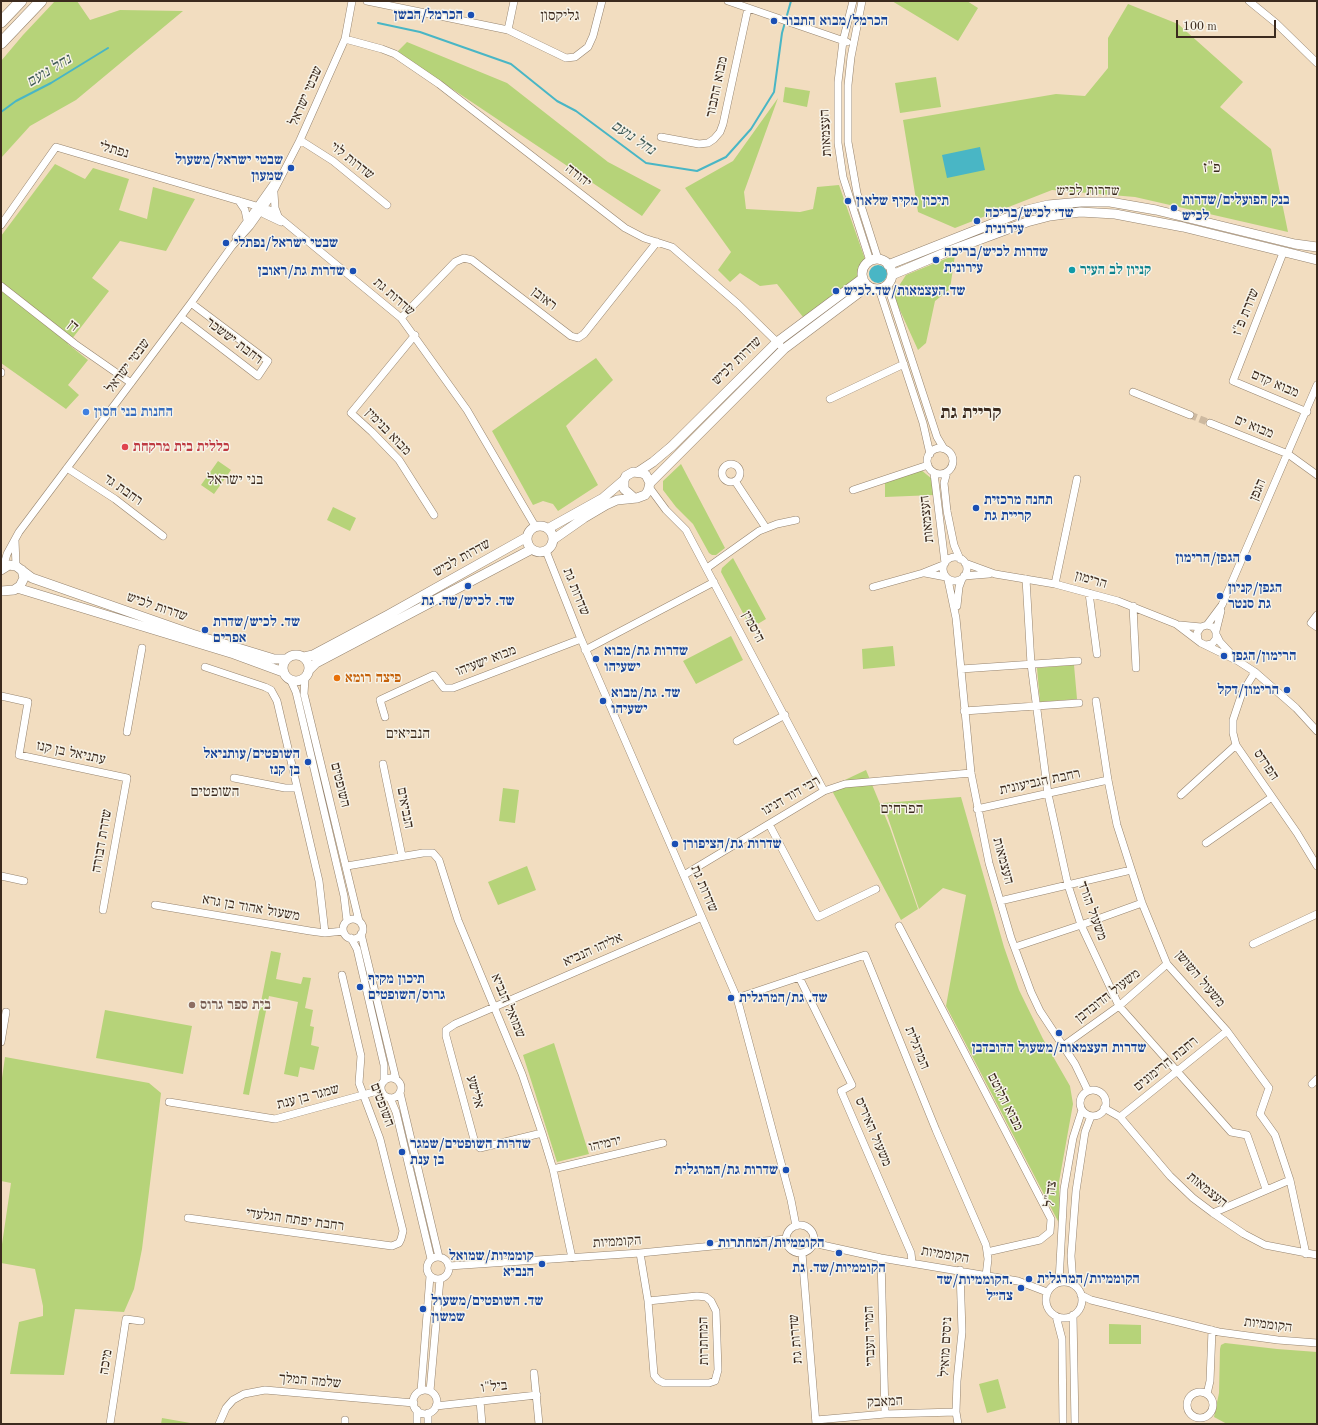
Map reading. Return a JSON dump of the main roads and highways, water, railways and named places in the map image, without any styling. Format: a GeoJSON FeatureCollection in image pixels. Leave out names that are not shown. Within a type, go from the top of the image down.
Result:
{"type":"FeatureCollection","features":[{"type":"Feature","properties":{"kind":"highway"},"geometry":{"type":"LineString","coordinates":[[1,22],[21,1]]}},
{"type":"Feature","properties":{"kind":"highway"},"geometry":{"type":"LineString","coordinates":[[1,43],[41,1]]}},
{"type":"Feature","properties":{"kind":"main road","name":"שדרות לכיש"},"geometry":{"type":"LineString","coordinates":[[888,265],[1027,210],[1048,205],[1081,202],[1110,202],[1156,210],[1295,244],[1317,247]]}},
{"type":"Feature","properties":{"kind":"main road","name":"שדרות לכיש"},"geometry":{"type":"LineString","coordinates":[[892,275],[949,251],[1027,222],[1050,216],[1080,212],[1115,214],[1183,227],[1283,253],[1317,260]]}},
{"type":"Feature","properties":{"kind":"main road"},"geometry":{"type":"LineString","coordinates":[[874,260],[888,265],[892,275],[887,284],[879,289],[865,282],[864,266],[874,260]]}},
{"type":"Feature","properties":{"kind":"main road","name":"שדרות לכיש"},"geometry":{"type":"LineString","coordinates":[[638,472],[672,446],[777,342],[865,282]]}},
{"type":"Feature","properties":{"kind":"main road","name":"שדרות לכיש"},"geometry":{"type":"LineString","coordinates":[[650,485],[784,349],[865,282]]}},
{"type":"Feature","properties":{"kind":"main road"},"geometry":{"type":"LineString","coordinates":[[549,528],[603,498],[630,474],[638,472],[646,475],[650,485],[648,491],[637,497],[617,500],[606,505],[584,518],[554,540],[546,551],[538,552],[532,549],[527,541],[527,537],[529,532],[536,526],[545,526],[549,528],[554,540]]}},
{"type":"Feature","properties":{"kind":"main road"},"geometry":{"type":"LineString","coordinates":[[624,480],[623,484],[626,492],[637,497]]}},
{"type":"Feature","properties":{"kind":"main road","name":"שדרות לכיש"},"geometry":{"type":"LineString","coordinates":[[304,657],[313,655],[376,622],[527,537]]}},
{"type":"Feature","properties":{"kind":"main road","name":"שדרות לכיש"},"geometry":{"type":"LineString","coordinates":[[309,670],[316,663],[532,549]]}},
{"type":"Feature","properties":{"kind":"main road"},"geometry":{"type":"LineString","coordinates":[[2,569],[9,565],[19,568],[24,578],[9,590]]}},
{"type":"Feature","properties":{"kind":"main road","name":"שדרות לכיש"},"geometry":{"type":"LineString","coordinates":[[19,568],[32,578],[192,634],[274,659],[286,660]]}},
{"type":"Feature","properties":{"kind":"main road","name":"שדרות לכיש"},"geometry":{"type":"LineString","coordinates":[[1,584],[9,590],[234,654],[283,672]]}},
{"type":"Feature","properties":{"kind":"main road"},"geometry":{"type":"LineString","coordinates":[[296,655],[304,657],[309,664],[309,670],[305,678],[298,682],[291,681],[286,678],[283,672],[283,666],[286,660],[296,655]]}},
{"type":"Feature","properties":{"kind":"water"},"geometry":{"type":"Polygon","coordinates":[[[980,147],[985,170],[947,178],[942,155],[980,147]]]}},
{"type":"Feature","properties":{"kind":"water"},"geometry":{"type":"Polygon","coordinates":[[[878,265],[884,268],[887,274],[884,280],[878,283],[872,280],[869,274],[872,268],[878,265]]]}},
{"type":"Feature","properties":{"kind":"waterway","name":"נחל נועם"},"geometry":{"type":"LineString","coordinates":[[378,23],[420,32],[511,64],[557,101],[576,111],[646,163],[697,171],[726,157],[751,129],[774,92],[782,33],[791,1]]}},
{"type":"Feature","properties":{"kind":"waterway","name":"נחל נועם"},"geometry":{"type":"LineString","coordinates":[[1,112],[16,101],[51,83],[108,48]]}},
{"type":"Feature","properties":{"kind":"tunnel"},"geometry":{"type":"LineString","coordinates":[[1190,415],[1210,423]]}},
{"type":"Feature","properties":{"kind":"place","name":"הכרמל/הבשן"},"geometry":{"type":"Point","coordinates":[471,15]}},
{"type":"Feature","properties":{"kind":"place","name":"הכרמל/מבוא התבור"},"geometry":{"type":"Point","coordinates":[774,21]}},
{"type":"Feature","properties":{"kind":"place","name":"שבטי ישראל/משעול שמעון"},"geometry":{"type":"Point","coordinates":[291,168]}},
{"type":"Feature","properties":{"kind":"place","name":"תיכון מקיף שלאון"},"geometry":{"type":"Point","coordinates":[848,201]}},
{"type":"Feature","properties":{"kind":"place","name":"בנק הפועלים/שדרות לכיש"},"geometry":{"type":"Point","coordinates":[1174,208]}},
{"type":"Feature","properties":{"kind":"place","name":"שד׳ לכיש/בריכה עירונית"},"geometry":{"type":"Point","coordinates":[977,221]}},
{"type":"Feature","properties":{"kind":"place","name":"שבטי ישראל/נפתלי"},"geometry":{"type":"Point","coordinates":[226,243]}},
{"type":"Feature","properties":{"kind":"place","name":"שדרות לכיש/בריכה עירונית"},"geometry":{"type":"Point","coordinates":[936,260]}},
{"type":"Feature","properties":{"kind":"place","name":"קניון לב העיר"},"geometry":{"type":"Point","coordinates":[1072,270]}},
{"type":"Feature","properties":{"kind":"place","name":"שדרות גת/ראובן"},"geometry":{"type":"Point","coordinates":[353,271]}},
{"type":"Feature","properties":{"kind":"place","name":"שד.העצמאות/שד.לכיש"},"geometry":{"type":"Point","coordinates":[836,291]}},
{"type":"Feature","properties":{"kind":"place","name":"החנות בני חסון"},"geometry":{"type":"Point","coordinates":[86,412]}},
{"type":"Feature","properties":{"kind":"place","name":"כללית בית מרקחת"},"geometry":{"type":"Point","coordinates":[125,447]}},
{"type":"Feature","properties":{"kind":"place","name":"תחנה מרכזית קריית גת"},"geometry":{"type":"Point","coordinates":[976,508]}},
{"type":"Feature","properties":{"kind":"place","name":"הגפן/הרימון"},"geometry":{"type":"Point","coordinates":[1248,558]}},
{"type":"Feature","properties":{"kind":"place","name":"שד. לכיש/שד. גת"},"geometry":{"type":"Point","coordinates":[468,586]}},
{"type":"Feature","properties":{"kind":"place","name":"הגפן/קניון גת סנטר"},"geometry":{"type":"Point","coordinates":[1220,596]}},
{"type":"Feature","properties":{"kind":"place","name":"שד. לכיש/שדרת אפרים"},"geometry":{"type":"Point","coordinates":[205,630]}},
{"type":"Feature","properties":{"kind":"place","name":"הרימון/הגפן"},"geometry":{"type":"Point","coordinates":[1224,656]}},
{"type":"Feature","properties":{"kind":"place","name":"שדרות גת/מבוא ישעיהו"},"geometry":{"type":"Point","coordinates":[596,659]}},
{"type":"Feature","properties":{"kind":"place","name":"פיצה רומא"},"geometry":{"type":"Point","coordinates":[337,678]}},
{"type":"Feature","properties":{"kind":"place","name":"הרימון/דקל"},"geometry":{"type":"Point","coordinates":[1287,690]}},
{"type":"Feature","properties":{"kind":"place","name":"שד. גת/מבוא ישעיהו"},"geometry":{"type":"Point","coordinates":[603,701]}},
{"type":"Feature","properties":{"kind":"place","name":"השופטים/עותניאל בן קנז"},"geometry":{"type":"Point","coordinates":[308,762]}},
{"type":"Feature","properties":{"kind":"place","name":"שדרות גת/הציפורן"},"geometry":{"type":"Point","coordinates":[675,844]}},
{"type":"Feature","properties":{"kind":"place","name":"תיכון מקיף גרוס/השופטים"},"geometry":{"type":"Point","coordinates":[360,987]}},
{"type":"Feature","properties":{"kind":"place","name":"שד. גת/המרגלית"},"geometry":{"type":"Point","coordinates":[731,998]}},
{"type":"Feature","properties":{"kind":"place","name":"בית ספר גרוס"},"geometry":{"type":"Point","coordinates":[192,1005]}},
{"type":"Feature","properties":{"kind":"place","name":"שדרות העצמאות/משעול הדובדבן"},"geometry":{"type":"Point","coordinates":[1059,1033]}},
{"type":"Feature","properties":{"kind":"place","name":"שדרות השופטים/שמגר בן ענת"},"geometry":{"type":"Point","coordinates":[402,1152]}},
{"type":"Feature","properties":{"kind":"place","name":"שדרות גת/המרגלית"},"geometry":{"type":"Point","coordinates":[786,1170]}},
{"type":"Feature","properties":{"kind":"place","name":"הקוממיות/המחתרות"},"geometry":{"type":"Point","coordinates":[710,1243]}},
{"type":"Feature","properties":{"kind":"place","name":"הקוממיות/שד. גת"},"geometry":{"type":"Point","coordinates":[839,1253]}},
{"type":"Feature","properties":{"kind":"place","name":"קוממיות/שמואל הנביא"},"geometry":{"type":"Point","coordinates":[542,1264]}},
{"type":"Feature","properties":{"kind":"place","name":"הקוממיות/המרגלית"},"geometry":{"type":"Point","coordinates":[1029,1279]}},
{"type":"Feature","properties":{"kind":"place","name":"הקוממיות/שד. צה״ל"},"geometry":{"type":"Point","coordinates":[1021,1288]}},
{"type":"Feature","properties":{"kind":"place","name":"שד. השופטים/משעול שמשון"},"geometry":{"type":"Point","coordinates":[423,1309]}},
{"type":"Feature","properties":{"kind":"district","name":"גליקסון"},"geometry":{"type":"Point","coordinates":[560,16]}},
{"type":"Feature","properties":{"kind":"district","name":"פ\"ז"},"geometry":{"type":"Point","coordinates":[1212,168]}},
{"type":"Feature","properties":{"kind":"district","name":"קריית גת"},"geometry":{"type":"Point","coordinates":[971,413]}},
{"type":"Feature","properties":{"kind":"district","name":"בני ישראל"},"geometry":{"type":"Point","coordinates":[235,480]}},
{"type":"Feature","properties":{"kind":"district","name":"הנביאים"},"geometry":{"type":"Point","coordinates":[408,734]}},
{"type":"Feature","properties":{"kind":"district","name":"השופטים"},"geometry":{"type":"Point","coordinates":[215,792]}},
{"type":"Feature","properties":{"kind":"district","name":"הפרחים"},"geometry":{"type":"Point","coordinates":[902,809]}}]}
